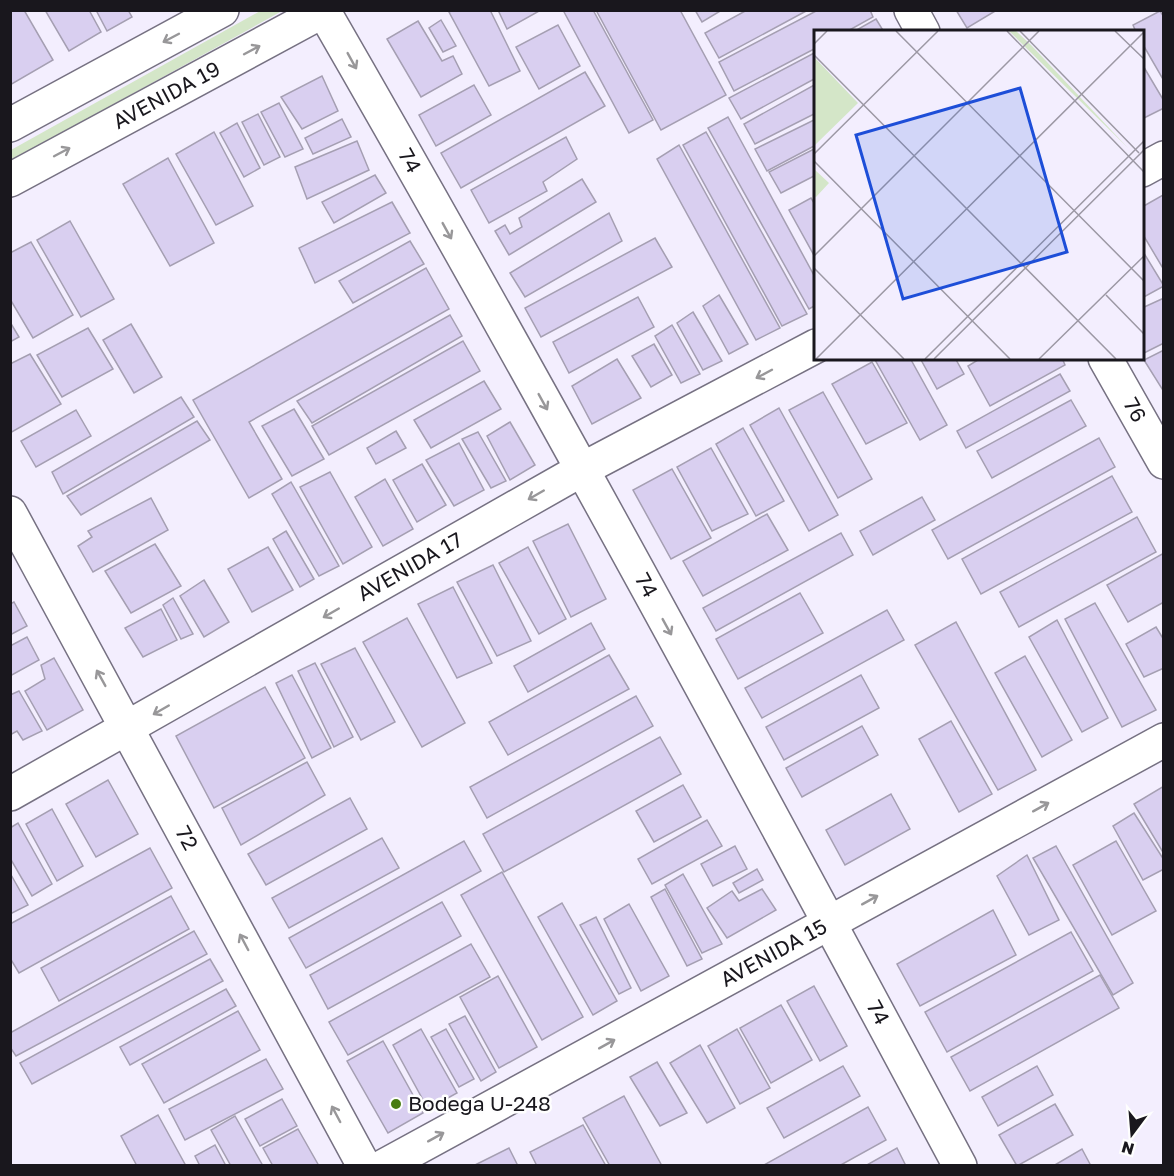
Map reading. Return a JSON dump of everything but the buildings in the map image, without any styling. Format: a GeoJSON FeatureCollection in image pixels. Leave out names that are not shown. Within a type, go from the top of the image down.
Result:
{"type":"FeatureCollection","features":[{"type":"Feature","properties":{"kind":"street"},"geometry":{"type":"LineString","coordinates":[[10,125],[222,10]]}},
{"type":"Feature","properties":{"kind":"street"},"geometry":{"type":"LineString","coordinates":[[911,10],[922,30]]}},
{"type":"Feature","properties":{"kind":"street","name":"AVENIDA 19"},"geometry":{"type":"LineString","coordinates":[[10,180],[324,11]]}},
{"type":"Feature","properties":{"kind":"street","name":"74"},"geometry":{"type":"LineString","coordinates":[[324,11],[830,923],[960,1166]]}},
{"type":"Feature","properties":{"kind":"street"},"geometry":{"type":"LineString","coordinates":[[1144,169],[1164,158]]}},
{"type":"Feature","properties":{"kind":"street","name":"AVENIDA 17"},"geometry":{"type":"LineString","coordinates":[[10,794],[129,729],[580,470],[814,347]]}},
{"type":"Feature","properties":{"kind":"street","name":"76"},"geometry":{"type":"LineString","coordinates":[[1106,360],[1164,462]]}},
{"type":"Feature","properties":{"kind":"street","name":"72"},"geometry":{"type":"LineString","coordinates":[[10,513],[364,1166]]}},
{"type":"Feature","properties":{"kind":"street","name":"AVENIDA 15"},"geometry":{"type":"LineString","coordinates":[[384,1166],[1164,740]]}},
{"type":"Feature","properties":{"kind":"green space"},"geometry":{"type":"Polygon","coordinates":[[[262,10],[282,11],[11,161],[11,150],[262,10]]]}},
{"type":"Feature","properties":{"kind":"place","name":"Bodega U-248"},"geometry":{"type":"Point","coordinates":[396,1104]}}]}
